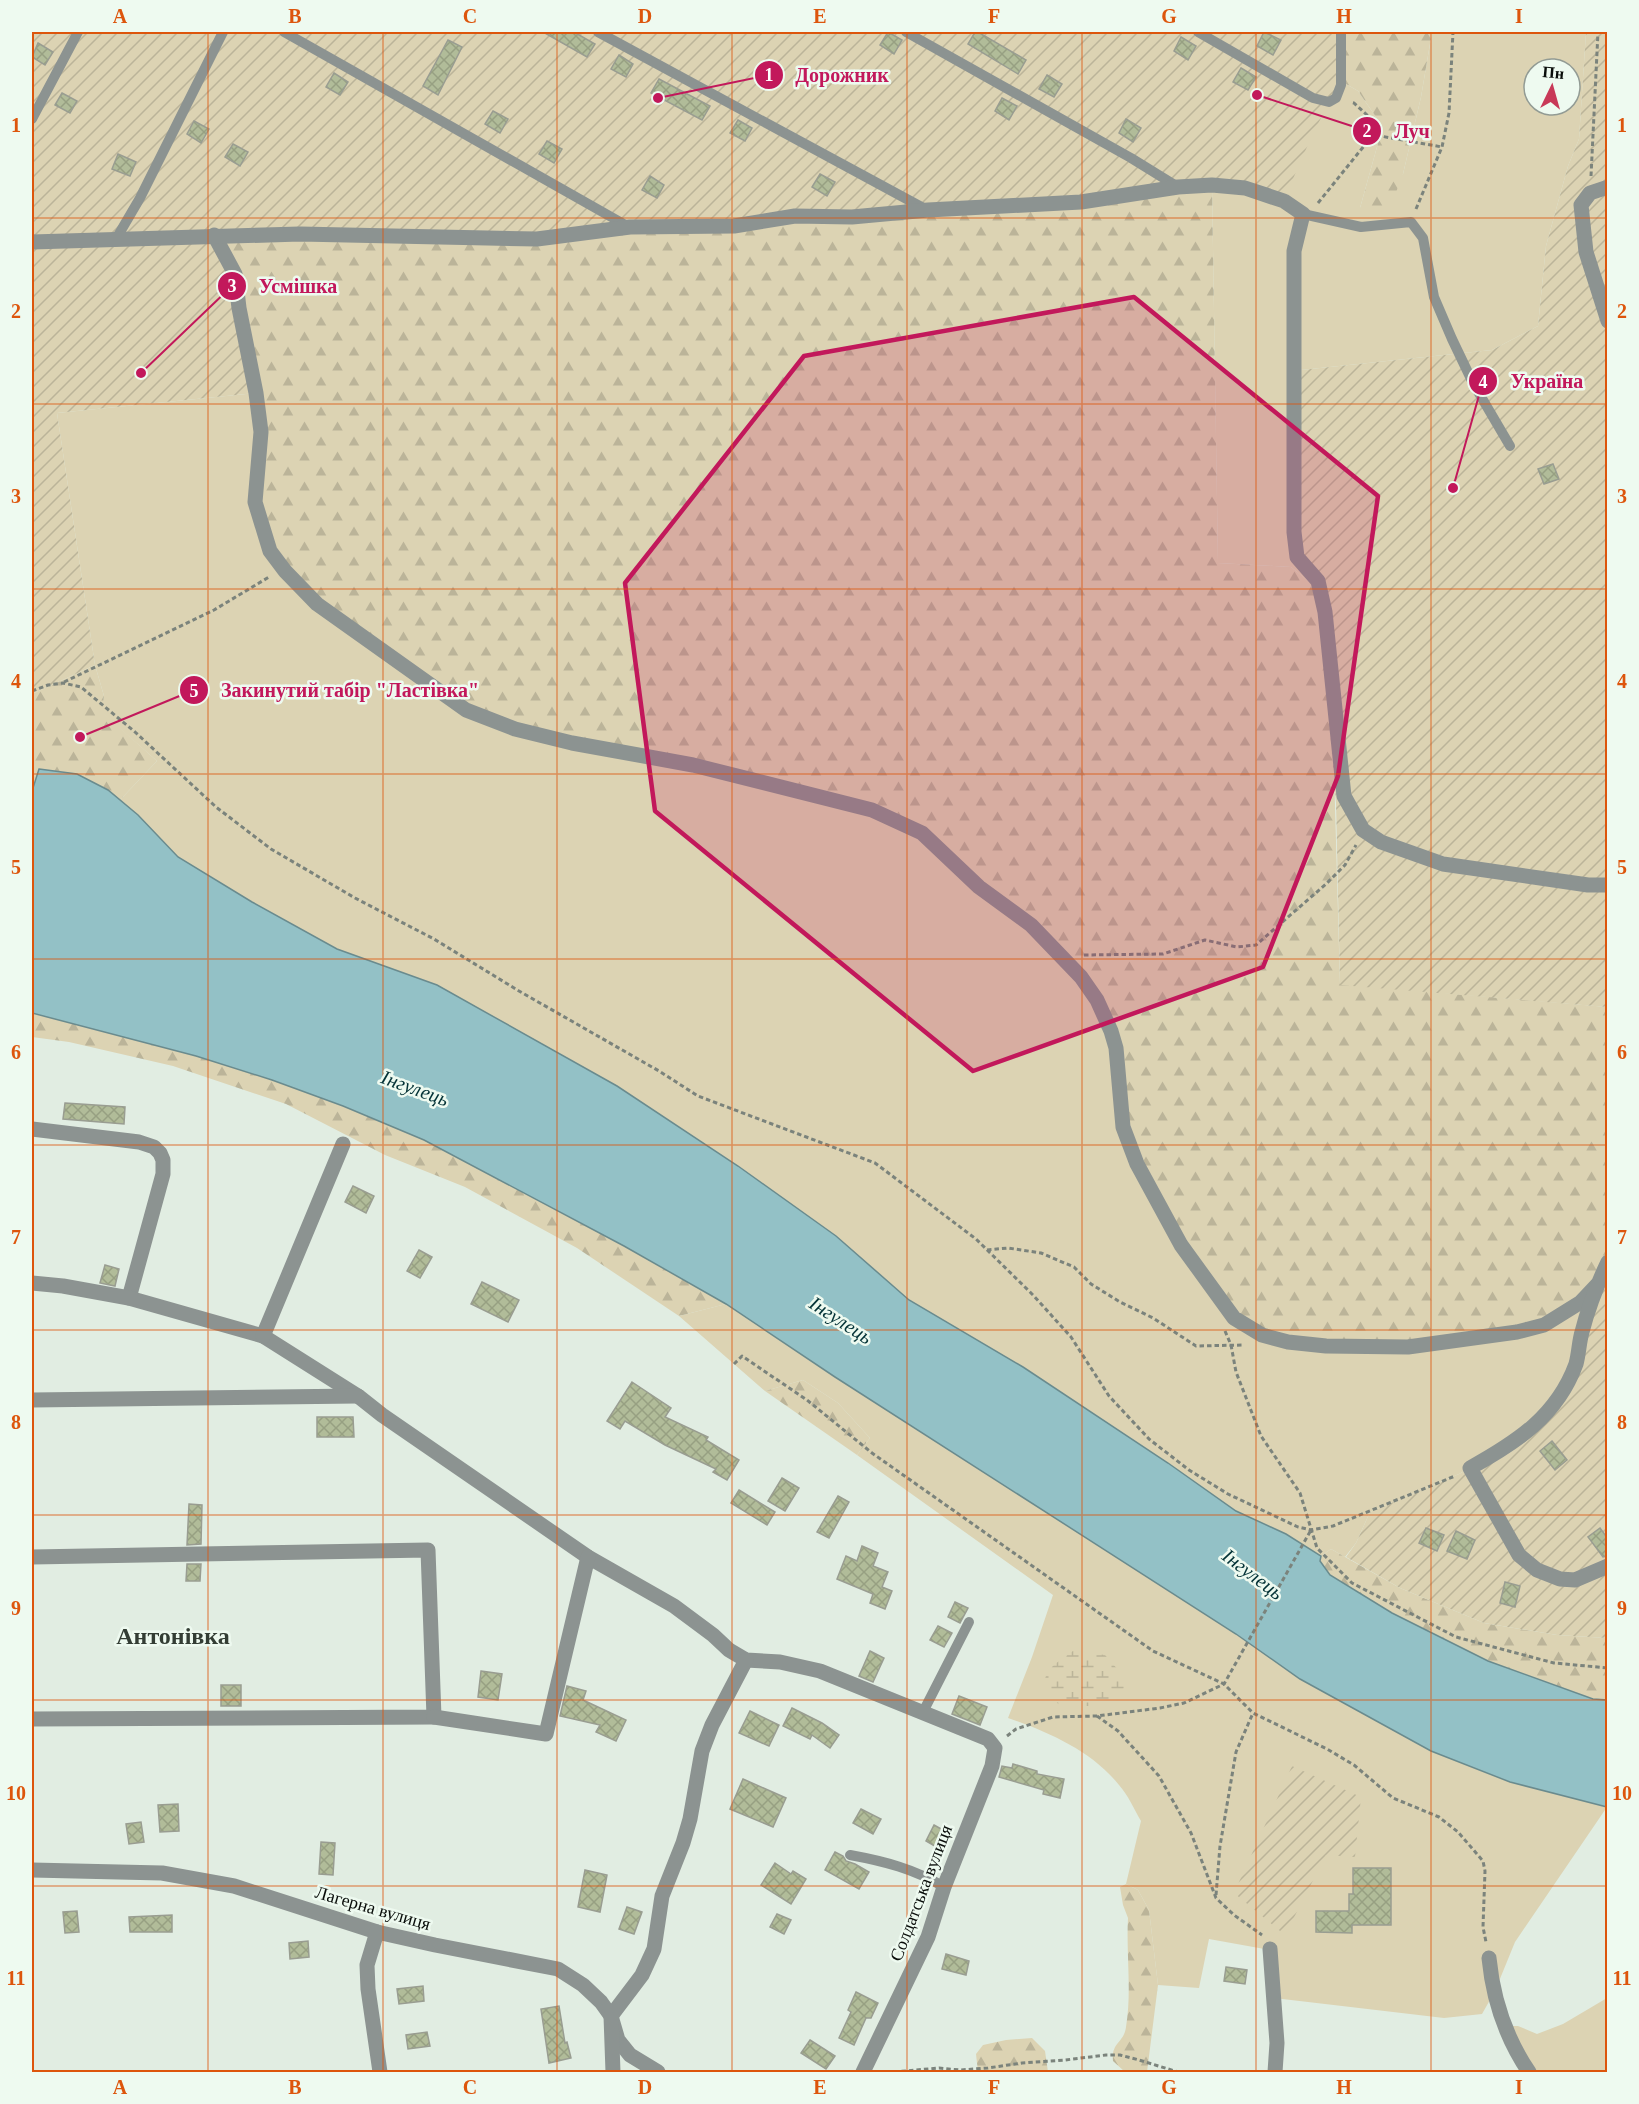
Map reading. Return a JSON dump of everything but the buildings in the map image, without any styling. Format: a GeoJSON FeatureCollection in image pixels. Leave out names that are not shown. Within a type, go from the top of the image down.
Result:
{"type":"FeatureCollection","features":[{"type":"Feature","properties":{"kind":"street"},"geometry":{"type":"LineString","coordinates":[[32,242],[312,234],[537,239],[630,227],[734,226],[795,216],[852,217],[928,210],[1081,202],[1178,187],[1212,185],[1245,188],[1284,201],[1303,214],[1294,251],[1294,532],[1297,557],[1317,580],[1325,612],[1344,796],[1363,830],[1381,842],[1443,864],[1588,885],[1608,885]]}},
{"type":"Feature","properties":{"kind":"street"},"geometry":{"type":"LineString","coordinates":[[1608,187],[1590,193],[1581,205],[1586,252],[1608,321]]}},
{"type":"Feature","properties":{"kind":"street"},"geometry":{"type":"LineString","coordinates":[[214,235],[236,274],[239,308],[256,393],[261,432],[255,502],[270,550],[285,571],[317,604],[466,710],[515,729],[572,743],[693,765],[850,804],[872,810],[922,833],[979,887],[1031,926],[1081,977],[1097,1000],[1116,1048],[1123,1127],[1137,1164],[1181,1245],[1234,1317],[1262,1335],[1288,1342],[1368,1348],[1408,1347],[1488,1337],[1544,1325],[1581,1302],[1597,1285]]}},
{"type":"Feature","properties":{"kind":"street"},"geometry":{"type":"LineString","coordinates":[[32,1129],[139,1142],[154,1147],[160,1153],[163,1160],[160,1188],[129,1298]]}},
{"type":"Feature","properties":{"kind":"street"},"geometry":{"type":"LineString","coordinates":[[263,1336],[343,1144]]}},
{"type":"Feature","properties":{"kind":"street"},"geometry":{"type":"LineString","coordinates":[[1608,1263],[1597,1285],[1582,1333],[1576,1362],[1562,1393],[1537,1425],[1500,1451],[1470,1468],[1519,1554],[1537,1570],[1547,1575],[1575,1580],[1608,1566]]}},
{"type":"Feature","properties":{"kind":"street"},"geometry":{"type":"LineString","coordinates":[[32,1282],[129,1298],[263,1336],[358,1396],[382,1415],[588,1557],[674,1606],[729,1650],[746,1660],[780,1662],[820,1671],[988,1738],[995,1748],[995,1756]]}},
{"type":"Feature","properties":{"kind":"street"},"geometry":{"type":"LineString","coordinates":[[32,1400],[358,1396]]}},
{"type":"Feature","properties":{"kind":"street"},"geometry":{"type":"LineString","coordinates":[[32,1557],[428,1550],[434,1717]]}},
{"type":"Feature","properties":{"kind":"street"},"geometry":{"type":"LineString","coordinates":[[32,1719],[434,1717],[546,1734],[588,1557]]}},
{"type":"Feature","properties":{"kind":"street"},"geometry":{"type":"LineString","coordinates":[[613,2073],[611,2016],[642,1975],[654,1949],[663,1896],[690,1819],[702,1750],[712,1725],[746,1660]]}},
{"type":"Feature","properties":{"kind":"street","name":"Солдатська вулиця"},"geometry":{"type":"LineString","coordinates":[[863,2073],[928,1937],[944,1887],[995,1756]]}},
{"type":"Feature","properties":{"kind":"street","name":"Лагерна вулиця"},"geometry":{"type":"LineString","coordinates":[[32,1870],[172,1875],[234,1886],[377,1932],[558,1969],[583,1984],[601,2002],[611,2016],[618,2040],[630,2055],[658,2073]]}},
{"type":"Feature","properties":{"kind":"street"},"geometry":{"type":"LineString","coordinates":[[377,1932],[367,1965],[368,1989],[380,2073]]}},
{"type":"Feature","properties":{"kind":"street"},"geometry":{"type":"LineString","coordinates":[[1270,1950],[1277,2043],[1275,2073]]}},
{"type":"Feature","properties":{"kind":"street"},"geometry":{"type":"LineString","coordinates":[[1489,1958],[1499,2011],[1528,2073]]}},
{"type":"Feature","properties":{"kind":"lane"},"geometry":{"type":"LineString","coordinates":[[32,119],[78,32]]}},
{"type":"Feature","properties":{"kind":"lane"},"geometry":{"type":"LineString","coordinates":[[116,239],[140,198],[223,32]]}},
{"type":"Feature","properties":{"kind":"lane"},"geometry":{"type":"LineString","coordinates":[[284,32],[630,227]]}},
{"type":"Feature","properties":{"kind":"lane"},"geometry":{"type":"LineString","coordinates":[[598,32],[928,210]]}},
{"type":"Feature","properties":{"kind":"lane"},"geometry":{"type":"LineString","coordinates":[[906,32],[1131,158],[1178,187]]}},
{"type":"Feature","properties":{"kind":"lane"},"geometry":{"type":"LineString","coordinates":[[1198,32],[1320,101],[1329,102],[1336,98],[1341,85],[1341,32]]}},
{"type":"Feature","properties":{"kind":"lane"},"geometry":{"type":"LineString","coordinates":[[1303,214],[1361,227],[1411,222],[1424,238],[1434,297],[1452,339],[1473,383],[1510,446]]}},
{"type":"Feature","properties":{"kind":"lane"},"geometry":{"type":"LineString","coordinates":[[923,1712],[969,1622]]}},
{"type":"Feature","properties":{"kind":"lane"},"geometry":{"type":"LineString","coordinates":[[850,1856],[873,1859],[919,1874],[944,1887]]}},
{"type":"Feature","properties":{"kind":"path"},"geometry":{"type":"LineString","coordinates":[[1411,222],[1442,147],[1449,112],[1453,32]]}},
{"type":"Feature","properties":{"kind":"path"},"geometry":{"type":"LineString","coordinates":[[1590,193],[1598,32]]}},
{"type":"Feature","properties":{"kind":"path"},"geometry":{"type":"LineString","coordinates":[[1303,214],[1320,202],[1368,141],[1367,115],[1354,103],[1336,98]]}},
{"type":"Feature","properties":{"kind":"path"},"geometry":{"type":"LineString","coordinates":[[1369,134],[1442,147]]}},
{"type":"Feature","properties":{"kind":"path"},"geometry":{"type":"LineString","coordinates":[[32,691],[63,682],[214,610],[261,580],[285,571]]}},
{"type":"Feature","properties":{"kind":"path"},"geometry":{"type":"LineString","coordinates":[[63,682],[81,687],[135,732],[216,807],[271,849],[355,898],[434,939],[698,1096],[875,1163],[976,1239],[1033,1295],[1071,1337],[1109,1396],[1149,1439],[1189,1470],[1228,1494],[1298,1527],[1311,1530],[1333,1526],[1370,1512],[1470,1468]]}},
{"type":"Feature","properties":{"kind":"path"},"geometry":{"type":"LineString","coordinates":[[1075,951],[1085,955],[1163,954],[1205,940],[1237,947],[1256,945],[1311,898],[1345,865],[1356,845],[1360,825]]}},
{"type":"Feature","properties":{"kind":"path"},"geometry":{"type":"LineString","coordinates":[[987,1250],[1008,1248],[1041,1253],[1074,1267],[1091,1284],[1120,1302],[1153,1318],[1196,1346],[1252,1345]]}},
{"type":"Feature","properties":{"kind":"path"},"geometry":{"type":"LineString","coordinates":[[1221,1323],[1231,1345],[1236,1372],[1261,1436],[1300,1493],[1317,1548],[1352,1583],[1456,1637],[1554,1664],[1608,1668]]}},
{"type":"Feature","properties":{"kind":"path"},"geometry":{"type":"LineString","coordinates":[[734,1364],[742,1356],[807,1400],[872,1453],[1153,1650],[1224,1684],[1253,1713],[1327,1749],[1354,1765],[1393,1798],[1439,1817],[1458,1832],[1483,1861],[1485,1871],[1483,1927],[1489,1958]]}},
{"type":"Feature","properties":{"kind":"path"},"geometry":{"type":"LineString","coordinates":[[995,1756],[1004,1738],[1016,1729],[1053,1717],[1097,1716],[1160,1708],[1184,1703],[1224,1684],[1311,1530]]}},
{"type":"Feature","properties":{"kind":"path"},"geometry":{"type":"LineString","coordinates":[[1215,1898],[1220,1846],[1236,1752],[1253,1713]]}},
{"type":"Feature","properties":{"kind":"path"},"geometry":{"type":"LineString","coordinates":[[1097,1716],[1118,1731],[1159,1776],[1191,1833],[1215,1898],[1264,1937],[1270,1950]]}},
{"type":"Feature","properties":{"kind":"path"},"geometry":{"type":"LineString","coordinates":[[894,2073],[939,2068],[960,2070],[988,2068],[1106,2055],[1120,2055],[1178,2073]]}},
{"type":"Feature","properties":{"kind":"highlighted area"},"geometry":{"type":"Polygon","coordinates":[[[1134,297],[1378,496],[1338,776],[1263,967],[973,1071],[655,811],[625,583],[804,356],[1134,297]]]}},
{"type":"Feature","properties":{"kind":"green space"},"geometry":{"type":"Polygon","coordinates":[[[32,32],[1346,32],[1346,84],[1330,101],[1284,201],[1245,188],[537,239],[215,235],[235,274],[256,393],[57,413],[95,665],[32,694],[32,32]]]}},
{"type":"Feature","properties":{"kind":"green space"},"geometry":{"type":"Polygon","coordinates":[[[1346,32],[1432,32],[1421,97],[1403,174],[1387,216],[1360,208],[1380,136],[1376,117],[1358,91],[1346,84],[1346,32]]]}},
{"type":"Feature","properties":{"kind":"green space"},"geometry":{"type":"Polygon","coordinates":[[[1432,32],[1586,32],[1582,93],[1582,57],[1522,57],[1522,117],[1580,117],[1579,139],[1568,166],[1546,246],[1538,326],[1492,350],[1301,370],[1313,585],[1291,567],[1218,563],[1212,185],[1329,102],[1341,85],[1346,84],[1358,91],[1376,117],[1380,136],[1360,208],[1403,174],[1421,97],[1432,32]]]}},
{"type":"Feature","properties":{"kind":"green space"},"geometry":{"type":"Polygon","coordinates":[[[1586,32],[1607,32],[1607,1007],[1340,985],[1336,803],[1320,611],[1299,532],[1301,370],[1492,350],[1538,326],[1546,246],[1568,166],[1579,139],[1586,32]]]}},
{"type":"Feature","properties":{"kind":"green space"},"geometry":{"type":"Polygon","coordinates":[[[1212,185],[1218,563],[1291,567],[1313,585],[1320,611],[1334,769],[1340,984],[1607,1007],[1608,1262],[1566,1313],[1460,1341],[1288,1342],[1234,1318],[1137,1164],[1118,1068],[1081,977],[922,833],[871,810],[466,710],[285,571],[255,502],[261,432],[214,235],[1212,185]]]}},
{"type":"Feature","properties":{"kind":"green space"},"geometry":{"type":"Polygon","coordinates":[[[256,393],[797,790],[922,833],[1597,1285],[1562,1393],[1500,1451],[1459,1474],[1370,1512],[1356,1543],[1345,1557],[1331,1549],[1321,1556],[1286,1534],[1236,1511],[1023,1367],[909,1300],[836,1236],[738,1166],[617,1086],[437,986],[337,949],[252,902],[178,857],[138,815],[120,800],[157,761],[101,712],[104,696],[95,665],[57,413],[256,393]]]}},
{"type":"Feature","properties":{"kind":"green space"},"geometry":{"type":"Polygon","coordinates":[[[95,665],[104,696],[102,712],[157,761],[120,800],[108,790],[32,791],[32,694],[95,665]]]}},
{"type":"Feature","properties":{"kind":"green space"},"geometry":{"type":"Polygon","coordinates":[[[32,1013],[196,1056],[343,1106],[424,1140],[624,1246],[726,1304],[679,1316],[577,1248],[465,1187],[385,1155],[286,1104],[173,1066],[69,1042],[32,1037],[32,1013]]]}},
{"type":"Feature","properties":{"kind":"green space"},"geometry":{"type":"Polygon","coordinates":[[[1607,1262],[1607,1638],[1557,1635],[1484,1623],[1400,1588],[1346,1557],[1356,1543],[1370,1512],[1459,1474],[1500,1451],[1562,1393],[1607,1262]]]}},
{"type":"Feature","properties":{"kind":"green space"},"geometry":{"type":"Polygon","coordinates":[[[726,1304],[835,1377],[1236,1634],[1300,1679],[1431,1751],[1510,1782],[1607,1807],[1515,1942],[1495,1991],[1482,2014],[1444,2018],[1274,1998],[1270,1950],[1209,1939],[1199,1988],[1158,1985],[1149,1910],[1138,1890],[1126,1884],[1141,1821],[1131,1802],[1108,1773],[1083,1753],[1054,1736],[1008,1718],[1053,1595],[857,1455],[870,1438],[838,1403],[803,1380],[765,1391],[679,1316],[726,1304]]]}},
{"type":"Feature","properties":{"kind":"green space"},"geometry":{"type":"Polygon","coordinates":[[[803,1380],[838,1403],[870,1438],[857,1455],[765,1391],[803,1380]]]}},
{"type":"Feature","properties":{"kind":"green space"},"geometry":{"type":"Polygon","coordinates":[[[1331,1549],[1400,1588],[1484,1623],[1557,1635],[1607,1638],[1607,1700],[1593,1699],[1488,1661],[1392,1613],[1330,1575],[1320,1560],[1321,1556],[1331,1549]]]}},
{"type":"Feature","properties":{"kind":"green space"},"geometry":{"type":"Polygon","coordinates":[[[1073,1651],[1105,1655],[1127,1680],[1120,1699],[1102,1706],[1061,1706],[1045,1693],[1045,1678],[1051,1668],[1073,1651]]]}},
{"type":"Feature","properties":{"kind":"green space"},"geometry":{"type":"Polygon","coordinates":[[[1292,1766],[1361,1797],[1355,1857],[1326,1855],[1285,1935],[1234,1893],[1292,1766]]]}},
{"type":"Feature","properties":{"kind":"green space"},"geometry":{"type":"Polygon","coordinates":[[[1126,1884],[1138,1890],[1149,1910],[1158,1985],[1147,2072],[1125,2072],[1113,2061],[1114,2050],[1125,2032],[1128,2013],[1128,1918],[1120,1887],[1126,1884]]]}},
{"type":"Feature","properties":{"kind":"green space"},"geometry":{"type":"Polygon","coordinates":[[[1607,1998],[1607,2072],[1529,2072],[1505,2026],[1518,2026],[1537,2034],[1563,2024],[1607,1998]]]}},
{"type":"Feature","properties":{"kind":"green space"},"geometry":{"type":"Polygon","coordinates":[[[1032,2038],[1045,2051],[1048,2072],[978,2072],[976,2054],[983,2045],[1032,2038]]]}},
{"type":"Feature","properties":{"kind":"water","name":"Інгулець"},"geometry":{"type":"Polygon","coordinates":[[[39,769],[77,774],[108,790],[138,815],[178,857],[252,902],[337,949],[437,985],[617,1086],[738,1166],[836,1236],[909,1300],[1023,1367],[1236,1511],[1286,1534],[1321,1556],[1320,1561],[1330,1575],[1392,1613],[1488,1661],[1593,1699],[1607,1700],[1607,1807],[1510,1782],[1431,1751],[1300,1679],[1236,1634],[835,1377],[726,1304],[624,1246],[424,1140],[343,1106],[272,1080],[196,1056],[32,1013],[32,791],[39,769]]]}},
{"type":"Feature","properties":{"kind":"place","name":"Луч"},"geometry":{"type":"Point","coordinates":[1257,95]}},
{"type":"Feature","properties":{"kind":"place","name":"Дорожник"},"geometry":{"type":"Point","coordinates":[658,98]}},
{"type":"Feature","properties":{"kind":"place","name":"Усмішка"},"geometry":{"type":"Point","coordinates":[141,373]}},
{"type":"Feature","properties":{"kind":"place","name":"Україна"},"geometry":{"type":"Point","coordinates":[1453,488]}},
{"type":"Feature","properties":{"kind":"place","name":"Закинутий табір \"Ластівка\""},"geometry":{"type":"Point","coordinates":[80,737]}},
{"type":"Feature","properties":{"kind":"district","name":"Антонівка"},"geometry":{"type":"Point","coordinates":[173,1636]}}]}
